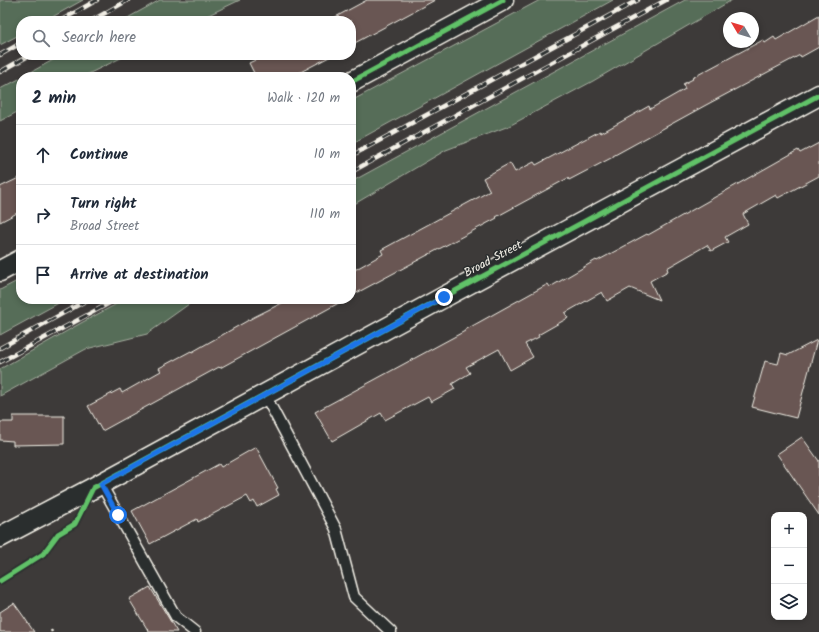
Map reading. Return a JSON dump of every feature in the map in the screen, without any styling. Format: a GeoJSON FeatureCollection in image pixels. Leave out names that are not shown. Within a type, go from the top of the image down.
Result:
{"type":"FeatureCollection","features":[{"type":"Feature","properties":{"kind":"street"},"geometry":{"type":"LineString","coordinates":[[356,79],[503,0]]}},
{"type":"Feature","properties":{"kind":"street","name":"Broad Street"},"geometry":{"type":"LineString","coordinates":[[0,537],[101,484],[819,95]]}},
{"type":"Feature","properties":{"kind":"street"},"geometry":{"type":"LineString","coordinates":[[0,271],[16,263]]}},
{"type":"Feature","properties":{"kind":"lane"},"geometry":{"type":"LineString","coordinates":[[265,395],[336,529],[354,597],[391,632]]}},
{"type":"Feature","properties":{"kind":"lane"},"geometry":{"type":"LineString","coordinates":[[101,484],[176,617],[194,632]]}},
{"type":"Feature","properties":{"kind":"green space"},"geometry":{"type":"Polygon","coordinates":[[[0,0],[83,0],[54,16],[16,16],[16,37],[0,45],[0,0]]]}},
{"type":"Feature","properties":{"kind":"green space"},"geometry":{"type":"Polygon","coordinates":[[[160,0],[240,0],[206,16],[131,16],[160,0]]]}},
{"type":"Feature","properties":{"kind":"green space"},"geometry":{"type":"Polygon","coordinates":[[[540,0],[613,0],[356,141],[356,98],[540,0]]]}},
{"type":"Feature","properties":{"kind":"green space"},"geometry":{"type":"Polygon","coordinates":[[[685,0],[732,0],[593,81],[509,126],[446,150],[356,203],[356,179],[685,0]]]}},
{"type":"Feature","properties":{"kind":"green space"},"geometry":{"type":"Polygon","coordinates":[[[53,60],[117,60],[92,72],[31,72],[53,60]]]}},
{"type":"Feature","properties":{"kind":"green space"},"geometry":{"type":"Polygon","coordinates":[[[16,81],[16,113],[0,121],[0,89],[16,81]]]}},
{"type":"Feature","properties":{"kind":"green space"},"geometry":{"type":"Polygon","coordinates":[[[16,282],[16,304],[57,304],[0,335],[0,290],[16,282]]]}},
{"type":"Feature","properties":{"kind":"green space"},"geometry":{"type":"Polygon","coordinates":[[[117,304],[189,304],[147,334],[86,349],[0,396],[0,369],[117,304]]]}},
{"type":"Feature","properties":{"kind":"building"},"geometry":{"type":"Polygon","coordinates":[[[367,0],[435,0],[356,42],[356,16],[337,16],[367,0]]]}},
{"type":"Feature","properties":{"kind":"building"},"geometry":{"type":"Polygon","coordinates":[[[819,15],[819,47],[801,57],[800,55],[706,105],[569,180],[568,178],[496,217],[497,218],[356,293],[356,269],[383,254],[381,250],[490,191],[483,178],[510,163],[515,172],[534,162],[536,165],[600,131],[601,133],[649,106],[650,109],[685,89],[683,84],[693,79],[692,78],[748,48],[759,48],[759,42],[763,40],[765,43],[774,37],[776,40],[819,15]]]}},
{"type":"Feature","properties":{"kind":"building"},"geometry":{"type":"Polygon","coordinates":[[[255,60],[323,60],[301,72],[254,72],[249,63],[255,60]]]}},
{"type":"Feature","properties":{"kind":"building"},"geometry":{"type":"Polygon","coordinates":[[[819,143],[819,176],[778,198],[776,195],[743,214],[748,224],[725,237],[728,242],[711,251],[707,245],[667,268],[668,271],[650,281],[659,300],[630,288],[607,301],[602,292],[565,313],[568,318],[538,335],[539,337],[525,344],[533,357],[510,370],[499,349],[466,367],[470,373],[452,384],[455,389],[431,402],[428,397],[385,420],[381,413],[332,441],[315,412],[465,331],[548,284],[550,287],[596,260],[597,261],[647,234],[648,235],[798,150],[800,153],[819,143]]]}},
{"type":"Feature","properties":{"kind":"building"},"geometry":{"type":"Polygon","coordinates":[[[16,179],[16,214],[0,222],[0,187],[16,179]]]}},
{"type":"Feature","properties":{"kind":"building"},"geometry":{"type":"Polygon","coordinates":[[[280,304],[337,304],[102,431],[88,406],[120,389],[122,393],[161,371],[159,368],[191,351],[192,352],[280,304]]]}},
{"type":"Feature","properties":{"kind":"building"},"geometry":{"type":"Polygon","coordinates":[[[817,340],[796,418],[752,407],[765,361],[778,364],[781,353],[788,355],[817,340]]]}},
{"type":"Feature","properties":{"kind":"building"},"geometry":{"type":"Polygon","coordinates":[[[13,416],[64,416],[64,444],[13,445],[13,441],[0,440],[0,422],[13,422],[13,416]]]}},
{"type":"Feature","properties":{"kind":"building"},"geometry":{"type":"Polygon","coordinates":[[[802,437],[819,461],[819,515],[777,454],[802,437]]]}},
{"type":"Feature","properties":{"kind":"building"},"geometry":{"type":"Polygon","coordinates":[[[256,447],[278,488],[276,489],[279,495],[257,507],[254,501],[251,503],[247,496],[198,522],[197,519],[150,544],[132,511],[219,464],[221,467],[256,447]]]}},
{"type":"Feature","properties":{"kind":"building"},"geometry":{"type":"Polygon","coordinates":[[[150,587],[177,632],[149,632],[129,599],[150,587]]]}},
{"type":"Feature","properties":{"kind":"building"},"geometry":{"type":"Polygon","coordinates":[[[14,603],[34,632],[0,632],[0,612],[14,603]]]}},
{"type":"Feature","properties":{"kind":"railway"},"geometry":{"type":"LineString","coordinates":[[69,16],[97,0]]}},
{"type":"Feature","properties":{"kind":"railway"},"geometry":{"type":"LineString","coordinates":[[100,16],[128,0]]}},
{"type":"Feature","properties":{"kind":"railway"},"geometry":{"type":"LineString","coordinates":[[356,153],[638,0]]}},
{"type":"Feature","properties":{"kind":"railway"},"geometry":{"type":"LineString","coordinates":[[356,169],[666,0]]}},
{"type":"Feature","properties":{"kind":"railway"},"geometry":{"type":"LineString","coordinates":[[0,55],[16,46]]}},
{"type":"Feature","properties":{"kind":"railway"},"geometry":{"type":"LineString","coordinates":[[0,72],[21,60]]}},
{"type":"Feature","properties":{"kind":"railway"},"geometry":{"type":"LineString","coordinates":[[0,348],[80,304]]}},
{"type":"Feature","properties":{"kind":"railway"},"geometry":{"type":"LineString","coordinates":[[0,362],[108,304]]}},
{"type":"Feature","properties":{"kind":"cycle path"},"geometry":{"type":"LineString","coordinates":[[356,79],[503,0]]}},
{"type":"Feature","properties":{"kind":"cycle path"},"geometry":{"type":"LineString","coordinates":[[0,581],[43,554],[58,534],[75,524],[93,488],[819,95]]}},
{"type":"Feature","properties":{"kind":"route"},"geometry":{"type":"LineString","coordinates":[[118,515],[101,484],[444,297]]}}]}
